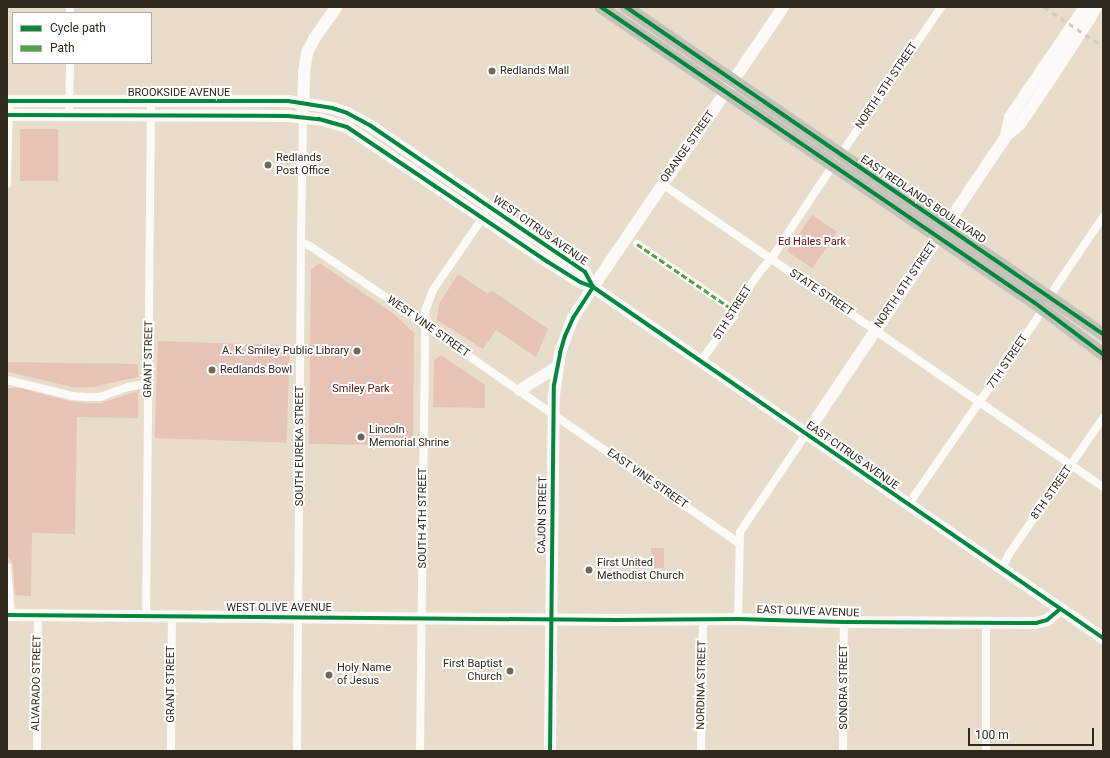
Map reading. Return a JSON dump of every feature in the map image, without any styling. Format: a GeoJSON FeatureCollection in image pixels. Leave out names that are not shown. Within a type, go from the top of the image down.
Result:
{"type":"FeatureCollection","features":[{"type":"Feature","properties":{"kind":"main road"},"geometry":{"type":"LineString","coordinates":[[304,116],[304,72],[307,52],[336,7]]}},
{"type":"Feature","properties":{"kind":"main road","name":"EAST REDLANDS BOULEVARD"},"geometry":{"type":"LineString","coordinates":[[601,7],[1043,309],[1103,354]]}},
{"type":"Feature","properties":{"kind":"main road","name":"EAST REDLANDS BOULEVARD"},"geometry":{"type":"LineString","coordinates":[[626,7],[1103,334]]}},
{"type":"Feature","properties":{"kind":"main road","name":"ORANGE STREET"},"geometry":{"type":"LineString","coordinates":[[592,287],[784,7]]}},
{"type":"Feature","properties":{"kind":"main road","name":"NORTH 6TH STREET"},"geometry":{"type":"LineString","coordinates":[[1006,136],[1010,117],[1085,7]]}},
{"type":"Feature","properties":{"kind":"main road","name":"NORTH 6TH STREET"},"geometry":{"type":"LineString","coordinates":[[806,434],[1006,136],[1020,124],[1082,32],[1096,7]]}},
{"type":"Feature","properties":{"kind":"main road","name":"BROOKSIDE AVENUE"},"geometry":{"type":"LineString","coordinates":[[8,101],[303,103]]}},
{"type":"Feature","properties":{"kind":"main road","name":"WEST CITRUS AVENUE"},"geometry":{"type":"LineString","coordinates":[[303,103],[332,108],[361,120],[585,272],[592,287]]}},
{"type":"Feature","properties":{"kind":"main road","name":"BROOKSIDE AVENUE"},"geometry":{"type":"LineString","coordinates":[[8,115],[304,116]]}},
{"type":"Feature","properties":{"kind":"main road","name":"WEST CITRUS AVENUE"},"geometry":{"type":"LineString","coordinates":[[304,116],[332,122],[362,136],[482,218],[580,282],[592,287]]}},
{"type":"Feature","properties":{"kind":"main road","name":"EAST CITRUS AVENUE"},"geometry":{"type":"LineString","coordinates":[[592,287],[1103,638]]}},
{"type":"Feature","properties":{"kind":"main road","name":"CAJON STREET"},"geometry":{"type":"LineString","coordinates":[[550,751],[553,414],[557,367],[565,336],[573,318],[592,287]]}},
{"type":"Feature","properties":{"kind":"main road"},"geometry":{"type":"LineString","coordinates":[[520,390],[557,367]]}},
{"type":"Feature","properties":{"kind":"main road","name":"EAST OLIVE AVENUE"},"geometry":{"type":"LineString","coordinates":[[550,619],[703,620],[738,618],[844,622],[1036,623],[1047,620],[1060,609]]}},
{"type":"Feature","properties":{"kind":"main road","name":"WEST OLIVE AVENUE"},"geometry":{"type":"LineString","coordinates":[[9,615],[550,619]]}},
{"type":"Feature","properties":{"kind":"street","name":"NORTH 5TH STREET"},"geometry":{"type":"LineString","coordinates":[[833,166],[941,7]]}},
{"type":"Feature","properties":{"kind":"street"},"geometry":{"type":"LineString","coordinates":[[69,115],[70,64]]}},
{"type":"Feature","properties":{"kind":"street"},"geometry":{"type":"LineString","coordinates":[[7,184],[8,101]]}},
{"type":"Feature","properties":{"kind":"street","name":"GRANT STREET"},"geometry":{"type":"LineString","coordinates":[[146,616],[151,102]]}},
{"type":"Feature","properties":{"kind":"street","name":"SOUTH EUREKA STREET"},"geometry":{"type":"LineString","coordinates":[[297,751],[301,242],[304,116]]}},
{"type":"Feature","properties":{"kind":"street","name":"5TH STREET"},"geometry":{"type":"LineString","coordinates":[[700,362],[734,316],[736,305],[762,269],[771,260],[833,166]]}},
{"type":"Feature","properties":{"kind":"street","name":"STATE STREET"},"geometry":{"type":"LineString","coordinates":[[662,184],[1103,487]]}},
{"type":"Feature","properties":{"kind":"street","name":"SOUTH 4TH STREET"},"geometry":{"type":"LineString","coordinates":[[420,751],[425,311],[433,290],[490,207]]}},
{"type":"Feature","properties":{"kind":"street","name":"7TH STREET"},"geometry":{"type":"LineString","coordinates":[[908,505],[1043,309],[1103,217]]}},
{"type":"Feature","properties":{"kind":"street","name":"WEST VINE STREET"},"geometry":{"type":"LineString","coordinates":[[301,242],[310,246],[405,310],[424,325],[553,414]]}},
{"type":"Feature","properties":{"kind":"street"},"geometry":{"type":"LineString","coordinates":[[637,244],[735,311]]}},
{"type":"Feature","properties":{"kind":"street"},"geometry":{"type":"LineString","coordinates":[[7,380],[72,396],[86,397],[100,397],[128,387],[149,383]]}},
{"type":"Feature","properties":{"kind":"street","name":"EAST VINE STREET"},"geometry":{"type":"LineString","coordinates":[[553,414],[740,544]]}},
{"type":"Feature","properties":{"kind":"street","name":"8TH STREET"},"geometry":{"type":"LineString","coordinates":[[1002,569],[1009,554],[1103,418]]}},
{"type":"Feature","properties":{"kind":"street"},"geometry":{"type":"LineString","coordinates":[[738,618],[740,544],[742,529],[806,434]]}},
{"type":"Feature","properties":{"kind":"street"},"geometry":{"type":"LineString","coordinates":[[7,567],[9,615]]}},
{"type":"Feature","properties":{"kind":"street","name":"ALVARADO STREET"},"geometry":{"type":"LineString","coordinates":[[37,751],[38,615]]}},
{"type":"Feature","properties":{"kind":"street","name":"GRANT STREET"},"geometry":{"type":"LineString","coordinates":[[171,751],[172,616]]}},
{"type":"Feature","properties":{"kind":"street","name":"NORDINA STREET"},"geometry":{"type":"LineString","coordinates":[[701,751],[703,620]]}},
{"type":"Feature","properties":{"kind":"street","name":"SONORA STREET"},"geometry":{"type":"LineString","coordinates":[[843,751],[844,622]]}},
{"type":"Feature","properties":{"kind":"street"},"geometry":{"type":"LineString","coordinates":[[986,623],[986,751]]}},
{"type":"Feature","properties":{"kind":"green space"},"geometry":{"type":"Polygon","coordinates":[[[20,129],[58,129],[58,181],[20,181],[20,129]]]}},
{"type":"Feature","properties":{"kind":"green space","name":"Ed Hales Park"},"geometry":{"type":"Polygon","coordinates":[[[812,215],[837,232],[812,268],[787,251],[812,215]]]}},
{"type":"Feature","properties":{"kind":"green space","name":"Smiley Park"},"geometry":{"type":"Polygon","coordinates":[[[318,264],[321,264],[395,315],[414,333],[413,445],[309,444],[311,270],[318,264]]]}},
{"type":"Feature","properties":{"kind":"green space"},"geometry":{"type":"Polygon","coordinates":[[[458,274],[488,294],[491,290],[548,329],[536,357],[496,330],[483,349],[437,320],[439,304],[458,274]]]}},
{"type":"Feature","properties":{"kind":"green space"},"geometry":{"type":"Polygon","coordinates":[[[158,341],[290,346],[287,443],[155,438],[158,341]]]}},
{"type":"Feature","properties":{"kind":"green space"},"geometry":{"type":"Polygon","coordinates":[[[442,356],[485,385],[485,408],[433,407],[434,361],[438,357],[442,356]]]}},
{"type":"Feature","properties":{"kind":"green space"},"geometry":{"type":"Polygon","coordinates":[[[7,362],[138,364],[138,377],[93,387],[72,387],[9,372],[7,369],[7,362]]]}},
{"type":"Feature","properties":{"kind":"green space"},"geometry":{"type":"Polygon","coordinates":[[[7,388],[21,388],[64,400],[87,403],[101,403],[138,391],[138,418],[77,417],[75,534],[32,533],[31,596],[15,595],[13,564],[7,554],[7,388]]]}},
{"type":"Feature","properties":{"kind":"green space"},"geometry":{"type":"Polygon","coordinates":[[[651,548],[664,548],[664,568],[654,568],[654,555],[651,554],[651,548]]]}},
{"type":"Feature","properties":{"kind":"railway"},"geometry":{"type":"LineString","coordinates":[[1044,7],[1103,46]]}},
{"type":"Feature","properties":{"kind":"marked path"},"geometry":{"type":"LineString","coordinates":[[637,244],[735,311]]}},
{"type":"Feature","properties":{"kind":"cycle path"},"geometry":{"type":"LineString","coordinates":[[601,7],[1035,303],[1103,354]]}},
{"type":"Feature","properties":{"kind":"cycle path"},"geometry":{"type":"LineString","coordinates":[[626,7],[1103,334]]}},
{"type":"Feature","properties":{"kind":"cycle path"},"geometry":{"type":"LineString","coordinates":[[7,101],[288,101],[332,108],[347,113],[371,126],[585,272],[593,287]]}},
{"type":"Feature","properties":{"kind":"cycle path"},"geometry":{"type":"LineString","coordinates":[[7,115],[288,116],[319,119],[347,127],[548,262],[580,282],[593,287],[1103,638]]}},
{"type":"Feature","properties":{"kind":"cycle path"},"geometry":{"type":"LineString","coordinates":[[550,751],[554,385],[565,336],[573,318],[593,287]]}},
{"type":"Feature","properties":{"kind":"cycle path"},"geometry":{"type":"LineString","coordinates":[[7,615],[617,620],[738,619],[844,622],[1036,623],[1047,620],[1060,609]]}},
{"type":"Feature","properties":{"kind":"place","name":"Redlands Mall"},"geometry":{"type":"Point","coordinates":[492,71]}},
{"type":"Feature","properties":{"kind":"place","name":"Redlands Post Office"},"geometry":{"type":"Point","coordinates":[268,165]}},
{"type":"Feature","properties":{"kind":"place","name":"A. K. Smiley Public Library"},"geometry":{"type":"Point","coordinates":[357,351]}},
{"type":"Feature","properties":{"kind":"place","name":"Redlands Bowl"},"geometry":{"type":"Point","coordinates":[212,370]}},
{"type":"Feature","properties":{"kind":"place","name":"Lincoln Memorial Shrine"},"geometry":{"type":"Point","coordinates":[361,437]}},
{"type":"Feature","properties":{"kind":"place","name":"First United Methodist Church"},"geometry":{"type":"Point","coordinates":[589,570]}},
{"type":"Feature","properties":{"kind":"place","name":"First Baptist Church"},"geometry":{"type":"Point","coordinates":[510,671]}},
{"type":"Feature","properties":{"kind":"place","name":"Holy Name of Jesus"},"geometry":{"type":"Point","coordinates":[329,675]}}]}
